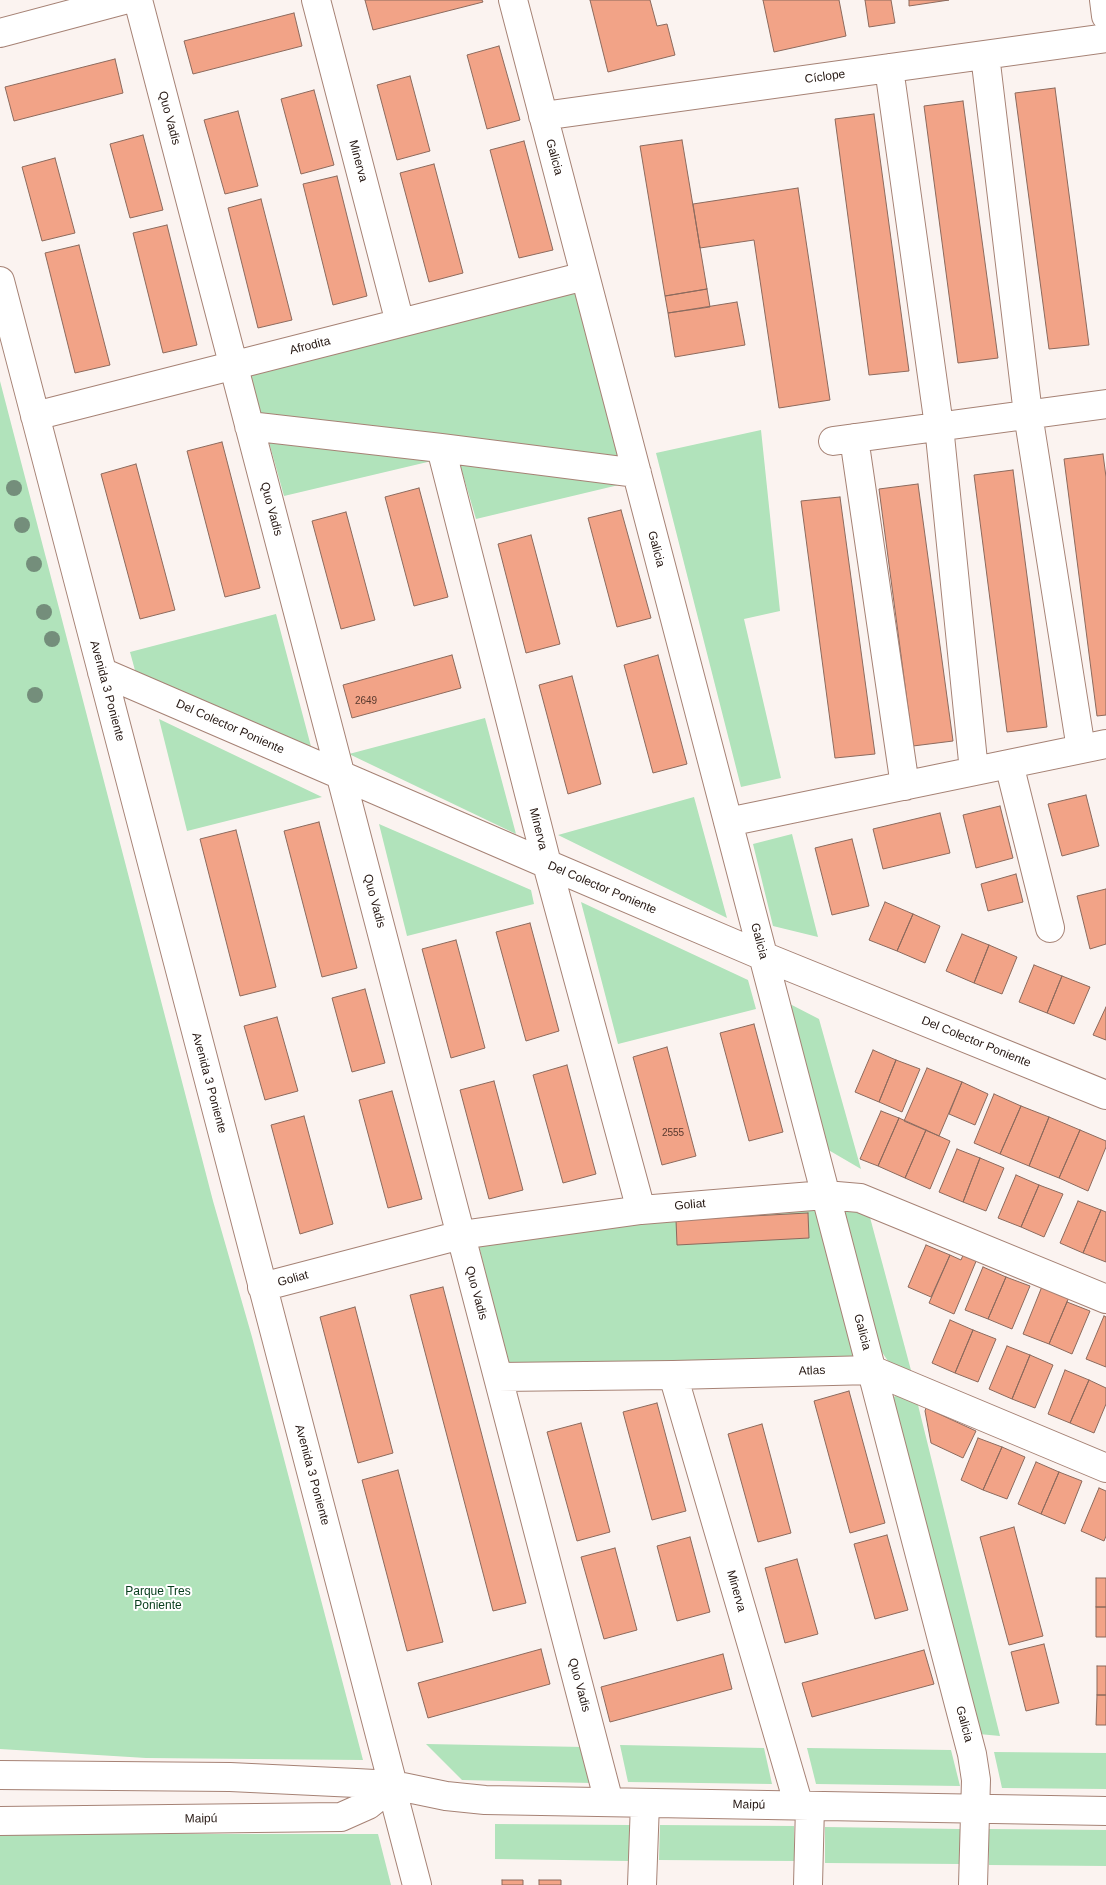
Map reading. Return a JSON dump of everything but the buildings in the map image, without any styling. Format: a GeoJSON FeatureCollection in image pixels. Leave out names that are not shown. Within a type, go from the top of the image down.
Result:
{"type":"FeatureCollection","features":[{"type":"Feature","properties":{"kind":"street"},"geometry":{"type":"LineString","coordinates":[[0,33],[124,0]]}},
{"type":"Feature","properties":{"kind":"street","name":"Quo Vadis"},"geometry":{"type":"LineString","coordinates":[[138,0],[609,1802]]}},
{"type":"Feature","properties":{"kind":"street","name":"Minerva"},"geometry":{"type":"LineString","coordinates":[[316,0],[400,323]]}},
{"type":"Feature","properties":{"kind":"street","name":"Galicia"},"geometry":{"type":"LineString","coordinates":[[513,0],[972,1754],[976,1780],[973,1885]]}},
{"type":"Feature","properties":{"kind":"street"},"geometry":{"type":"LineString","coordinates":[[1104,0],[1106,16]]}},
{"type":"Feature","properties":{"kind":"street","name":"Cíclope"},"geometry":{"type":"LineString","coordinates":[[543,116],[1106,38]]}},
{"type":"Feature","properties":{"kind":"street"},"geometry":{"type":"LineString","coordinates":[[728,822],[1094,747],[1028,414],[985,55]]}},
{"type":"Feature","properties":{"kind":"street"},"geometry":{"type":"LineString","coordinates":[[889,68],[940,426],[974,772]]}},
{"type":"Feature","properties":{"kind":"street","name":"Afrodita"},"geometry":{"type":"LineString","coordinates":[[35,416],[585,276]]}},
{"type":"Feature","properties":{"kind":"street","name":"Avenida 3 Poniente"},"geometry":{"type":"LineString","coordinates":[[0,281],[393,1785],[395,1801],[417,1885]]}},
{"type":"Feature","properties":{"kind":"street"},"geometry":{"type":"LineString","coordinates":[[904,786],[843,439],[1106,404]]}},
{"type":"Feature","properties":{"kind":"street"},"geometry":{"type":"LineString","coordinates":[[250,426],[637,473]]}},
{"type":"Feature","properties":{"kind":"street","name":"Minerva"},"geometry":{"type":"LineString","coordinates":[[441,448],[547,864],[641,1210]]}},
{"type":"Feature","properties":{"kind":"street","name":"Del Colector Poniente"},"geometry":{"type":"LineString","coordinates":[[102,672],[763,956],[1106,1095]]}},
{"type":"Feature","properties":{"kind":"street"},"geometry":{"type":"LineString","coordinates":[[1009,764],[1050,928]]}},
{"type":"Feature","properties":{"kind":"street","name":"Goliat"},"geometry":{"type":"LineString","coordinates":[[262,1287],[461,1235],[641,1210],[825,1194],[860,1198],[1106,1299]]}},
{"type":"Feature","properties":{"kind":"street","name":"Atlas"},"geometry":{"type":"LineString","coordinates":[[498,1378],[872,1370],[1106,1468]]}},
{"type":"Feature","properties":{"kind":"street","name":"Minerva"},"geometry":{"type":"LineString","coordinates":[[673,1375],[805,1806],[808,1885]]}},
{"type":"Feature","properties":{"kind":"street","name":"Maipú"},"geometry":{"type":"LineString","coordinates":[[0,1775],[230,1777],[393,1785],[446,1796],[485,1800],[1106,1811]]}},
{"type":"Feature","properties":{"kind":"street","name":"Maipú"},"geometry":{"type":"LineString","coordinates":[[0,1821],[341,1818],[368,1806],[393,1785]]}},
{"type":"Feature","properties":{"kind":"street"},"geometry":{"type":"LineString","coordinates":[[642,1885],[644,1803]]}},
{"type":"Feature","properties":{"kind":"green space"},"geometry":{"type":"Polygon","coordinates":[[[584,283],[630,458],[261,417],[249,370],[584,283]]]}},
{"type":"Feature","properties":{"kind":"green space","name":"Parque Tres Poniente"},"geometry":{"type":"Polygon","coordinates":[[[0,381],[213,1201],[252,1337],[363,1760],[146,1758],[0,1749],[0,381]]]}},
{"type":"Feature","properties":{"kind":"green space"},"geometry":{"type":"Polygon","coordinates":[[[761,430],[780,611],[744,619],[781,778],[741,787],[656,453],[761,430]]]}},
{"type":"Feature","properties":{"kind":"green space"},"geometry":{"type":"Polygon","coordinates":[[[267,435],[436,460],[284,496],[267,435]]]}},
{"type":"Feature","properties":{"kind":"green space"},"geometry":{"type":"Polygon","coordinates":[[[458,458],[627,483],[476,519],[458,458]]]}},
{"type":"Feature","properties":{"kind":"green space"},"geometry":{"type":"Polygon","coordinates":[[[276,614],[313,754],[136,674],[130,652],[276,614]]]}},
{"type":"Feature","properties":{"kind":"green space"},"geometry":{"type":"Polygon","coordinates":[[[485,718],[516,834],[349,754],[485,718]]]}},
{"type":"Feature","properties":{"kind":"green space"},"geometry":{"type":"Polygon","coordinates":[[[159,719],[322,797],[187,831],[159,719]]]}},
{"type":"Feature","properties":{"kind":"green space"},"geometry":{"type":"Polygon","coordinates":[[[694,797],[727,918],[558,835],[694,797]]]}},
{"type":"Feature","properties":{"kind":"green space"},"geometry":{"type":"Polygon","coordinates":[[[379,824],[531,890],[534,904],[407,936],[379,824]]]}},
{"type":"Feature","properties":{"kind":"green space"},"geometry":{"type":"Polygon","coordinates":[[[792,834],[818,937],[773,926],[753,844],[792,834]]]}},
{"type":"Feature","properties":{"kind":"green space"},"geometry":{"type":"Polygon","coordinates":[[[581,902],[748,980],[756,1009],[618,1044],[581,902]]]}},
{"type":"Feature","properties":{"kind":"green space"},"geometry":{"type":"Polygon","coordinates":[[[786,1002],[819,1019],[861,1169],[825,1148],[786,1002]]]}},
{"type":"Feature","properties":{"kind":"green space"},"geometry":{"type":"Polygon","coordinates":[[[845,1203],[868,1210],[912,1374],[888,1361],[877,1345],[839,1213],[845,1203]]]}},
{"type":"Feature","properties":{"kind":"green space"},"geometry":{"type":"Polygon","coordinates":[[[818,1205],[861,1348],[849,1359],[513,1367],[507,1361],[479,1246],[489,1239],[818,1205]]]}},
{"type":"Feature","properties":{"kind":"green space"},"geometry":{"type":"Polygon","coordinates":[[[897,1393],[917,1401],[1000,1736],[979,1734],[890,1403],[897,1393]]]}},
{"type":"Feature","properties":{"kind":"green space"},"geometry":{"type":"Polygon","coordinates":[[[426,1744],[584,1747],[592,1783],[462,1780],[426,1744]]]}},
{"type":"Feature","properties":{"kind":"green space"},"geometry":{"type":"Polygon","coordinates":[[[620,1745],[764,1748],[772,1784],[628,1782],[620,1745]]]}},
{"type":"Feature","properties":{"kind":"green space"},"geometry":{"type":"Polygon","coordinates":[[[807,1748],[951,1750],[960,1786],[816,1784],[807,1748]]]}},
{"type":"Feature","properties":{"kind":"green space"},"geometry":{"type":"Polygon","coordinates":[[[994,1752],[1106,1753],[1106,1789],[1002,1788],[994,1752]]]}},
{"type":"Feature","properties":{"kind":"green space"},"geometry":{"type":"Polygon","coordinates":[[[495,1824],[630,1825],[630,1861],[495,1859],[495,1824]]]}},
{"type":"Feature","properties":{"kind":"green space"},"geometry":{"type":"Polygon","coordinates":[[[660,1825],[794,1826],[794,1861],[659,1860],[660,1825]]]}},
{"type":"Feature","properties":{"kind":"green space"},"geometry":{"type":"Polygon","coordinates":[[[825,1827],[960,1829],[960,1864],[825,1863],[825,1827]]]}},
{"type":"Feature","properties":{"kind":"green space"},"geometry":{"type":"Polygon","coordinates":[[[989,1829],[1106,1830],[1106,1866],[989,1865],[989,1829]]]}},
{"type":"Feature","properties":{"kind":"green space"},"geometry":{"type":"Polygon","coordinates":[[[0,1834],[378,1834],[391,1885],[0,1885],[0,1834]]]}}]}
